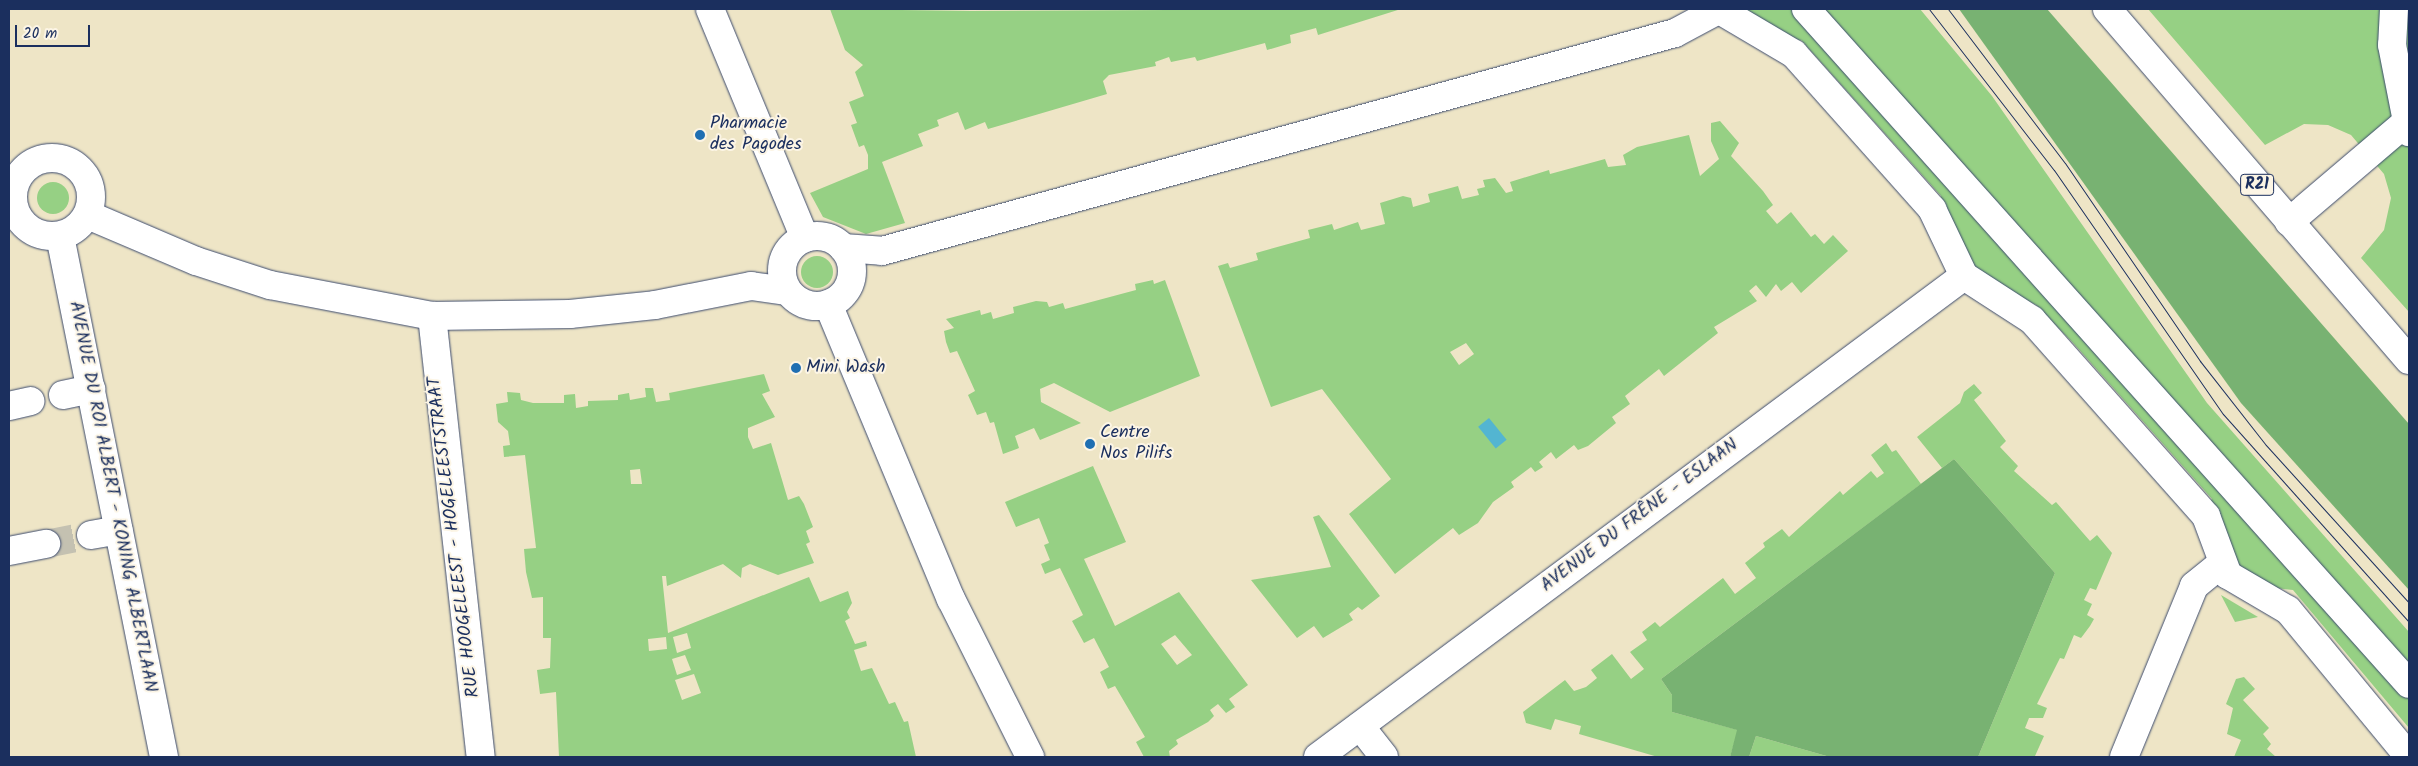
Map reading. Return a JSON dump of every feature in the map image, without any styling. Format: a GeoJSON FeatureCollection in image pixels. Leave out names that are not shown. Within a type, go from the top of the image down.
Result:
{"type":"FeatureCollection","features":[{"type":"Feature","properties":{"kind":"street"},"geometry":{"type":"LineString","coordinates":[[710,9],[804,238]]}},
{"type":"Feature","properties":{"kind":"street"},"geometry":{"type":"LineString","coordinates":[[882,250],[852,275],[840,298],[828,304],[801,303],[785,278],[790,248],[804,238],[821,236],[844,248],[882,250],[1674,33],[1718,9],[1794,54],[1932,210],[1964,276],[2019,308],[2062,353],[2206,516],[2217,538],[2220,564],[2239,584],[2288,610],[2409,757]]}},
{"type":"Feature","properties":{"kind":"street"},"geometry":{"type":"LineString","coordinates":[[1806,9],[2409,684]]}},
{"type":"Feature","properties":{"kind":"street","name":"R21"},"geometry":{"type":"LineString","coordinates":[[2107,9],[2288,222],[2409,360]]}},
{"type":"Feature","properties":{"kind":"street"},"geometry":{"type":"LineString","coordinates":[[2288,222],[2407,128],[2392,45],[2394,9]]}},
{"type":"Feature","properties":{"kind":"street"},"geometry":{"type":"LineString","coordinates":[[49,158],[72,163],[88,180],[88,214],[76,229],[60,236],[38,234],[12,212],[14,172],[38,160],[49,158]]}},
{"type":"Feature","properties":{"kind":"street"},"geometry":{"type":"LineString","coordinates":[[88,214],[196,261],[270,285],[432,316],[570,314],[655,305],[785,278]]}},
{"type":"Feature","properties":{"kind":"street","name":"AVENUE DU ROI ALBERT - KONING ALBERTLAAN"},"geometry":{"type":"LineString","coordinates":[[60,236],[164,757]]}},
{"type":"Feature","properties":{"kind":"street"},"geometry":{"type":"LineString","coordinates":[[844,248],[852,275]]}},
{"type":"Feature","properties":{"kind":"street","name":"AVENUE DU FRÊNE - ESLAAN"},"geometry":{"type":"LineString","coordinates":[[1318,757],[1964,276]]}},
{"type":"Feature","properties":{"kind":"street"},"geometry":{"type":"LineString","coordinates":[[828,304],[951,599],[1030,757]]}},
{"type":"Feature","properties":{"kind":"street","name":"RUE HOOGELEEST - HOGELEESTSTRAAT"},"geometry":{"type":"LineString","coordinates":[[432,316],[481,757]]}},
{"type":"Feature","properties":{"kind":"street"},"geometry":{"type":"LineString","coordinates":[[63,395],[91,389]]}},
{"type":"Feature","properties":{"kind":"street"},"geometry":{"type":"LineString","coordinates":[[91,535],[119,530]]}},
{"type":"Feature","properties":{"kind":"street"},"geometry":{"type":"LineString","coordinates":[[9,551],[46,544]]}},
{"type":"Feature","properties":{"kind":"street"},"geometry":{"type":"LineString","coordinates":[[2124,757],[2194,586],[2220,564]]}},
{"type":"Feature","properties":{"kind":"street"},"geometry":{"type":"LineString","coordinates":[[1360,726],[1384,757]]}},
{"type":"Feature","properties":{"kind":"green space"},"geometry":{"type":"Polygon","coordinates":[[[830,9],[971,11],[1401,9],[1318,35],[1316,28],[1290,35],[1291,43],[1267,50],[1265,43],[1197,61],[1195,57],[1171,62],[1169,57],[1155,62],[1156,66],[1109,75],[1103,81],[1107,94],[988,129],[985,122],[965,130],[958,112],[937,120],[939,126],[918,134],[923,146],[882,162],[905,223],[866,234],[823,217],[810,193],[868,169],[868,155],[864,145],[859,147],[851,125],[857,123],[849,102],[864,96],[855,72],[863,65],[845,50],[830,9]]]}},
{"type":"Feature","properties":{"kind":"green space"},"geometry":{"type":"Polygon","coordinates":[[[1733,9],[1795,9],[2409,697],[2409,728],[2293,590],[2267,587],[2238,569],[2228,536],[2205,506],[2212,499],[2074,344],[2036,305],[1978,275],[1940,206],[1941,196],[1801,40],[1794,45],[1733,9]]]}},
{"type":"Feature","properties":{"kind":"green space"},"geometry":{"type":"Polygon","coordinates":[[[1817,9],[1920,9],[1992,96],[2207,403],[2409,632],[2409,672],[1817,9]]]}},
{"type":"Feature","properties":{"kind":"green space"},"geometry":{"type":"Polygon","coordinates":[[[1959,9],[2047,9],[2409,424],[2409,590],[2241,403],[1959,9]]]}},
{"type":"Feature","properties":{"kind":"green space"},"geometry":{"type":"Polygon","coordinates":[[[2148,9],[2409,9],[2409,312],[2361,258],[2384,230],[2391,198],[2384,174],[2351,135],[2328,125],[2304,124],[2265,145],[2148,9]]]}},
{"type":"Feature","properties":{"kind":"green space"},"geometry":{"type":"Polygon","coordinates":[[[1720,121],[1739,143],[1731,156],[1763,191],[1773,205],[1766,211],[1777,224],[1791,212],[1811,237],[1815,234],[1824,244],[1833,235],[1848,251],[1801,293],[1792,282],[1781,291],[1776,284],[1766,297],[1756,285],[1749,291],[1757,301],[1714,327],[1718,333],[1664,376],[1659,369],[1625,396],[1630,404],[1612,417],[1616,423],[1588,446],[1578,450],[1574,445],[1556,459],[1551,452],[1539,462],[1543,467],[1535,472],[1531,467],[1511,482],[1514,487],[1493,502],[1478,523],[1459,535],[1453,528],[1395,574],[1349,514],[1391,479],[1322,389],[1271,407],[1218,266],[1228,263],[1230,268],[1258,260],[1256,253],[1310,238],[1308,230],[1332,224],[1334,230],[1358,222],[1361,230],[1385,224],[1380,203],[1403,196],[1411,198],[1413,207],[1430,202],[1428,194],[1458,186],[1462,199],[1479,195],[1477,189],[1485,187],[1483,180],[1495,178],[1506,193],[1513,191],[1510,182],[1549,170],[1550,174],[1605,159],[1608,167],[1626,165],[1623,155],[1637,147],[1689,135],[1700,176],[1719,159],[1711,141],[1711,123],[1720,121]],[[1466,343],[1450,352],[1459,365],[1474,354],[1466,343]]]}},
{"type":"Feature","properties":{"kind":"green space"},"geometry":{"type":"Polygon","coordinates":[[[53,182],[65,186],[69,198],[65,210],[53,214],[41,210],[37,198],[41,186],[53,182]]]}},
{"type":"Feature","properties":{"kind":"green space"},"geometry":{"type":"Polygon","coordinates":[[[817,256],[829,260],[833,272],[829,284],[817,288],[805,284],[801,272],[805,260],[817,256]]]}},
{"type":"Feature","properties":{"kind":"green space"},"geometry":{"type":"Polygon","coordinates":[[[1153,280],[1154,284],[1165,280],[1200,376],[1110,412],[1054,383],[1040,389],[1041,402],[1081,423],[1040,440],[1034,428],[1015,436],[1019,448],[1003,454],[994,422],[990,423],[986,412],[977,415],[968,395],[975,391],[957,351],[950,353],[944,331],[954,328],[946,319],[980,310],[981,315],[991,312],[993,319],[1014,313],[1013,307],[1036,301],[1047,302],[1049,307],[1063,303],[1065,309],[1136,290],[1135,284],[1153,280]]]}},
{"type":"Feature","properties":{"kind":"green space"},"geometry":{"type":"Polygon","coordinates":[[[764,374],[770,391],[762,394],[775,417],[748,428],[748,437],[753,449],[771,443],[788,500],[799,496],[804,504],[813,527],[806,531],[810,542],[806,544],[814,563],[778,575],[750,564],[742,568],[741,578],[723,564],[667,586],[666,576],[662,576],[668,633],[809,577],[820,602],[848,591],[852,603],[847,612],[850,618],[845,621],[855,644],[866,641],[867,646],[854,650],[861,671],[872,668],[889,704],[895,702],[904,722],[908,721],[916,757],[559,757],[556,692],[540,694],[537,670],[550,668],[551,638],[543,638],[543,597],[532,598],[526,572],[524,549],[536,548],[525,455],[504,457],[503,446],[510,445],[508,431],[498,422],[496,404],[508,402],[507,392],[520,393],[521,400],[533,403],[564,403],[564,395],[575,394],[576,408],[588,406],[588,401],[618,400],[618,395],[629,393],[630,400],[646,397],[645,388],[653,388],[656,402],[670,400],[669,393],[764,374]],[[640,469],[630,470],[631,484],[642,484],[640,469]],[[687,633],[673,637],[677,653],[691,648],[687,633]],[[666,637],[648,639],[649,651],[667,649],[666,637]],[[685,655],[672,659],[677,675],[691,670],[685,655]],[[694,674],[675,680],[682,700],[701,693],[694,674]]]}},
{"type":"Feature","properties":{"kind":"green space"},"geometry":{"type":"Polygon","coordinates":[[[1974,384],[1982,393],[1974,400],[2006,441],[2000,447],[2018,466],[2014,471],[2052,505],[2056,502],[2090,541],[2097,535],[2112,553],[2096,590],[2090,588],[2084,600],[2092,604],[2087,615],[2094,619],[2081,638],[2074,635],[2064,659],[2060,658],[2037,704],[2047,708],[2043,718],[2029,718],[2025,728],[2044,736],[2035,756],[2030,757],[1978,757],[2055,573],[1954,459],[1942,468],[1917,437],[1960,403],[1964,392],[1974,384]]]}},
{"type":"Feature","properties":{"kind":"green space"},"geometry":{"type":"Polygon","coordinates":[[[1886,443],[1892,452],[1896,450],[1921,484],[1661,679],[1672,695],[1672,712],[1738,730],[1730,757],[1658,757],[1579,734],[1581,726],[1555,719],[1551,730],[1526,723],[1523,712],[1565,680],[1574,691],[1586,687],[1597,678],[1591,670],[1612,654],[1631,679],[1644,669],[1630,652],[1647,640],[1642,632],[1655,622],[1660,627],[1723,578],[1735,594],[1756,578],[1745,563],[1765,547],[1763,543],[1782,529],[1789,537],[1840,491],[1843,495],[1871,471],[1877,478],[1884,473],[1871,455],[1886,443]]]}},
{"type":"Feature","properties":{"kind":"green space"},"geometry":{"type":"Polygon","coordinates":[[[1954,459],[2055,573],[1978,757],[1830,757],[1756,736],[1749,757],[1730,757],[1737,730],[1672,712],[1672,695],[1661,679],[1954,459]]]}},
{"type":"Feature","properties":{"kind":"green space"},"geometry":{"type":"Polygon","coordinates":[[[1093,466],[1126,542],[1084,559],[1115,626],[1179,592],[1248,685],[1229,699],[1235,707],[1226,713],[1218,704],[1210,710],[1214,716],[1208,722],[1176,740],[1178,744],[1169,751],[1170,757],[1144,757],[1136,742],[1145,737],[1115,686],[1108,689],[1100,672],[1109,667],[1094,638],[1084,643],[1072,621],[1083,615],[1060,568],[1045,574],[1041,564],[1050,560],[1044,545],[1049,543],[1039,518],[1016,527],[1005,502],[1093,466]],[[1175,635],[1161,644],[1177,665],[1192,655],[1175,635]]]}},
{"type":"Feature","properties":{"kind":"green space"},"geometry":{"type":"Polygon","coordinates":[[[1319,515],[1380,596],[1362,610],[1358,607],[1349,614],[1353,620],[1323,638],[1314,626],[1297,638],[1251,580],[1331,567],[1313,517],[1319,515]]]}},
{"type":"Feature","properties":{"kind":"green space"},"geometry":{"type":"Polygon","coordinates":[[[2221,595],[2258,617],[2235,622],[2221,595]]]}},
{"type":"Feature","properties":{"kind":"green space"},"geometry":{"type":"Polygon","coordinates":[[[2244,677],[2255,689],[2243,700],[2269,728],[2263,734],[2271,744],[2267,749],[2276,757],[2234,757],[2241,740],[2227,734],[2233,708],[2226,704],[2236,679],[2244,677]]]}},
{"type":"Feature","properties":{"kind":"green space"},"geometry":{"type":"Polygon","coordinates":[[[1756,736],[1830,757],[1749,757],[1756,736]]]}},
{"type":"Feature","properties":{"kind":"water"},"geometry":{"type":"Polygon","coordinates":[[[1489,418],[1507,440],[1496,449],[1478,427],[1489,418]]]}},
{"type":"Feature","properties":{"kind":"tunnel"},"geometry":{"type":"LineString","coordinates":[[46,544],[91,535]]}},
{"type":"Feature","properties":{"kind":"tram line"},"geometry":{"type":"LineString","coordinates":[[1929,9],[2054,170],[2223,414],[2409,622]]}},
{"type":"Feature","properties":{"kind":"tram line"},"geometry":{"type":"LineString","coordinates":[[1948,9],[2065,163],[2200,361],[2265,444],[2409,603]]}},
{"type":"Feature","properties":{"kind":"place","name":"Pharmacie des Pagodes"},"geometry":{"type":"Point","coordinates":[700,135]}},
{"type":"Feature","properties":{"kind":"place","name":"Mini Wash"},"geometry":{"type":"Point","coordinates":[796,368]}},
{"type":"Feature","properties":{"kind":"place","name":"Centre Nos Pilifs"},"geometry":{"type":"Point","coordinates":[1090,444]}}]}
